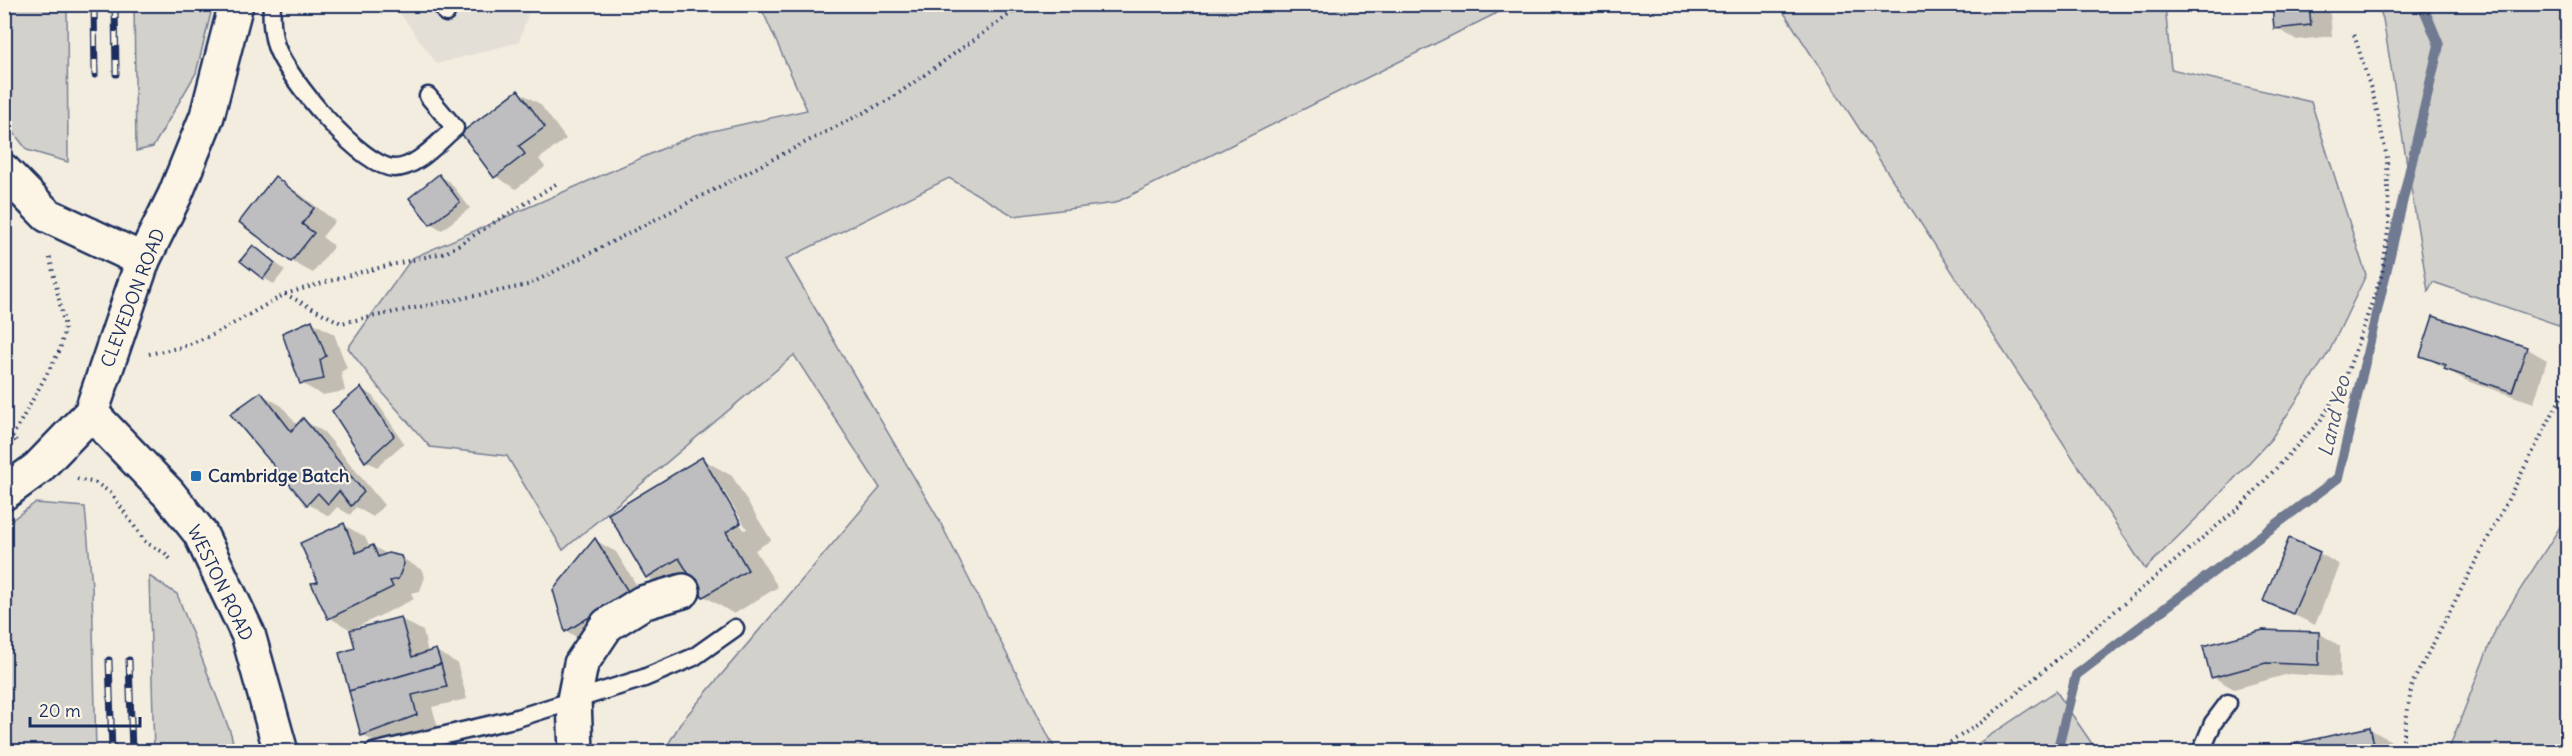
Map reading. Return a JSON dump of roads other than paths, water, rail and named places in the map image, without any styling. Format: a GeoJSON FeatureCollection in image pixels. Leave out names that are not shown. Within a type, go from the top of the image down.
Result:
{"type":"FeatureCollection","features":[{"type":"Feature","properties":{"kind":"street","name":"CLEVEDON ROAD"},"geometry":{"type":"LineString","coordinates":[[4,493],[38,468],[91,413],[143,260],[175,195],[207,116],[236,4]]}},
{"type":"Feature","properties":{"kind":"street"},"geometry":{"type":"LineString","coordinates":[[4,171],[47,215],[143,260]]}},
{"type":"Feature","properties":{"kind":"street","name":"WESTON ROAD"},"geometry":{"type":"LineString","coordinates":[[91,413],[169,494],[200,533],[248,634],[281,752]]}},
{"type":"Feature","properties":{"kind":"street"},"geometry":{"type":"LineString","coordinates":[[576,752],[574,700],[581,664],[607,625],[642,603],[683,591]]}},
{"type":"Feature","properties":{"kind":"lane"},"geometry":{"type":"LineString","coordinates":[[272,4],[271,16],[275,45],[289,74],[327,121],[379,164],[394,168],[410,166],[455,128],[428,96]]}},
{"type":"Feature","properties":{"kind":"lane"},"geometry":{"type":"LineString","coordinates":[[373,752],[514,719],[644,678],[693,657],[735,628]]}},
{"type":"Feature","properties":{"kind":"lane"},"geometry":{"type":"LineString","coordinates":[[2201,752],[2213,723],[2228,703]]}},
{"type":"Feature","properties":{"kind":"waterway","name":"Land Yeo"},"geometry":{"type":"LineString","coordinates":[[2057,752],[2076,675],[2338,478],[2439,45],[2422,4]]}},
{"type":"Feature","properties":{"kind":"railway"},"geometry":{"type":"LineString","coordinates":[[94,4],[95,75]]}},
{"type":"Feature","properties":{"kind":"railway"},"geometry":{"type":"LineString","coordinates":[[115,4],[116,74]]}},
{"type":"Feature","properties":{"kind":"railway"},"geometry":{"type":"LineString","coordinates":[[109,660],[112,752]]}},
{"type":"Feature","properties":{"kind":"railway"},"geometry":{"type":"LineString","coordinates":[[129,660],[132,752]]}},
{"type":"Feature","properties":{"kind":"place","name":"Cambridge Batch"},"geometry":{"type":"Point","coordinates":[196,476]}}]}
